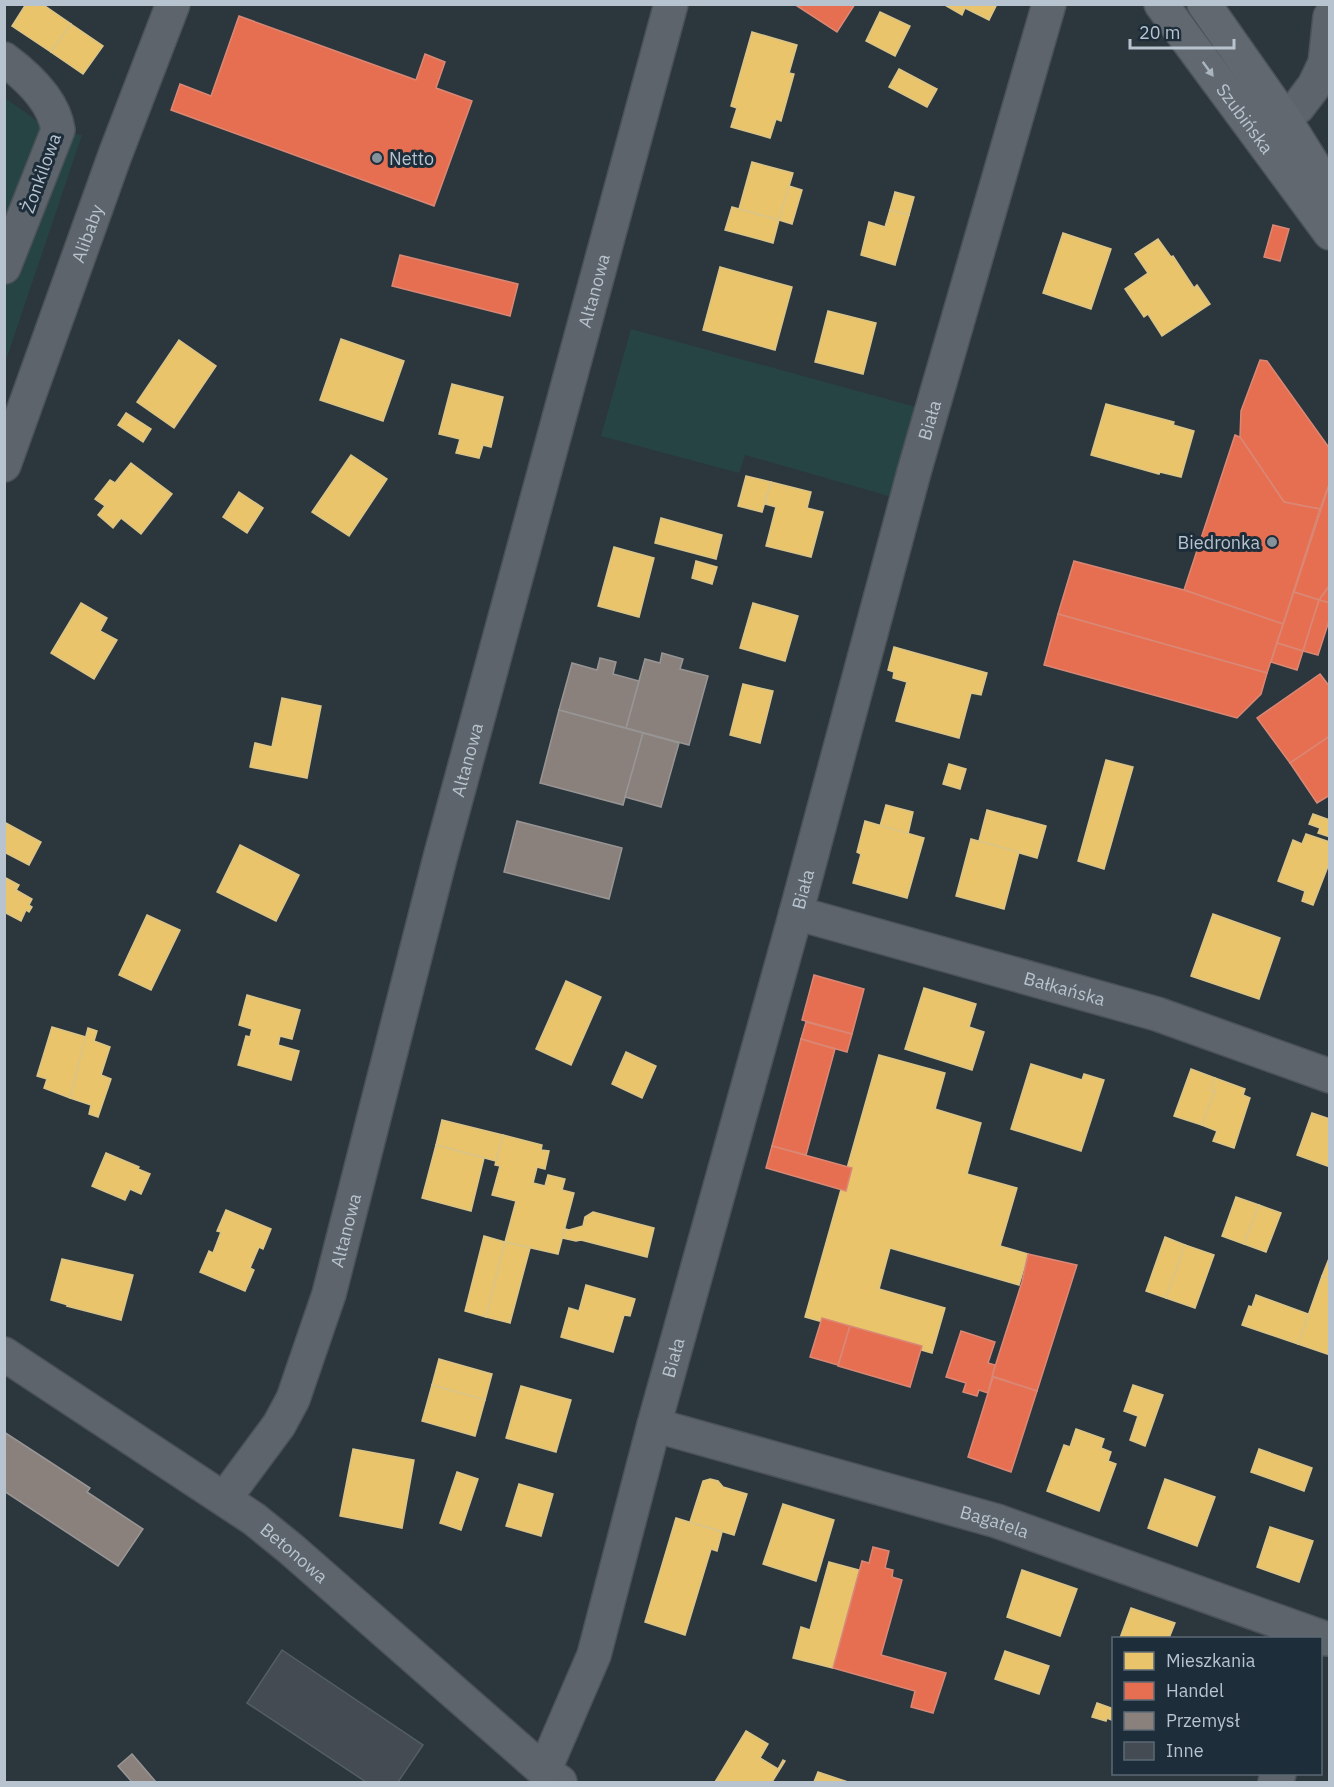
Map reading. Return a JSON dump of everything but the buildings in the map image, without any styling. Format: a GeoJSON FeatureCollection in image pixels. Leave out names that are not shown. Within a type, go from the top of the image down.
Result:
{"type":"FeatureCollection","features":[{"type":"Feature","properties":{"kind":"main road","name":"Szubińska"},"geometry":{"type":"LineString","coordinates":[[1161,4],[1329,233]]}},
{"type":"Feature","properties":{"kind":"main road","name":"Szubińska"},"geometry":{"type":"LineString","coordinates":[[1204,4],[1284,118],[1329,192]]}},
{"type":"Feature","properties":{"kind":"street","name":"Alibaby"},"geometry":{"type":"LineString","coordinates":[[8,444],[173,4]]}},
{"type":"Feature","properties":{"kind":"street","name":"Altanowa"},"geometry":{"type":"LineString","coordinates":[[225,1498],[279,1425],[293,1399],[329,1294],[443,847],[671,4]]}},
{"type":"Feature","properties":{"kind":"street","name":"Biała"},"geometry":{"type":"LineString","coordinates":[[552,1776],[594,1655],[654,1425],[796,913],[914,472],[1049,4]]}},
{"type":"Feature","properties":{"kind":"street"},"geometry":{"type":"LineString","coordinates":[[1284,118],[1298,107],[1314,86],[1325,63],[1329,17]]}},
{"type":"Feature","properties":{"kind":"street","name":"Żonkilowa"},"geometry":{"type":"LineString","coordinates":[[4,59],[24,74],[47,102],[57,120],[58,130],[50,156],[4,267]]}},
{"type":"Feature","properties":{"kind":"street","name":"Bałkańska"},"geometry":{"type":"LineString","coordinates":[[796,913],[1157,1014],[1329,1076]]}},
{"type":"Feature","properties":{"kind":"street","name":"Betonowa"},"geometry":{"type":"LineString","coordinates":[[4,1354],[254,1519],[552,1776]]}},
{"type":"Feature","properties":{"kind":"street","name":"Bagatela"},"geometry":{"type":"LineString","coordinates":[[654,1425],[997,1521],[1310,1637]]}},
{"type":"Feature","properties":{"kind":"green space"},"geometry":{"type":"Polygon","coordinates":[[[5,98],[50,130],[82,135],[5,363],[5,98]]]}},
{"type":"Feature","properties":{"kind":"green space"},"geometry":{"type":"Polygon","coordinates":[[[631,329],[916,407],[892,497],[745,455],[739,473],[601,436],[631,329]]]}},
{"type":"Feature","properties":{"kind":"place","name":"Netto"},"geometry":{"type":"Point","coordinates":[377,158]}},
{"type":"Feature","properties":{"kind":"place","name":"Biedronka"},"geometry":{"type":"Point","coordinates":[1272,542]}}]}
